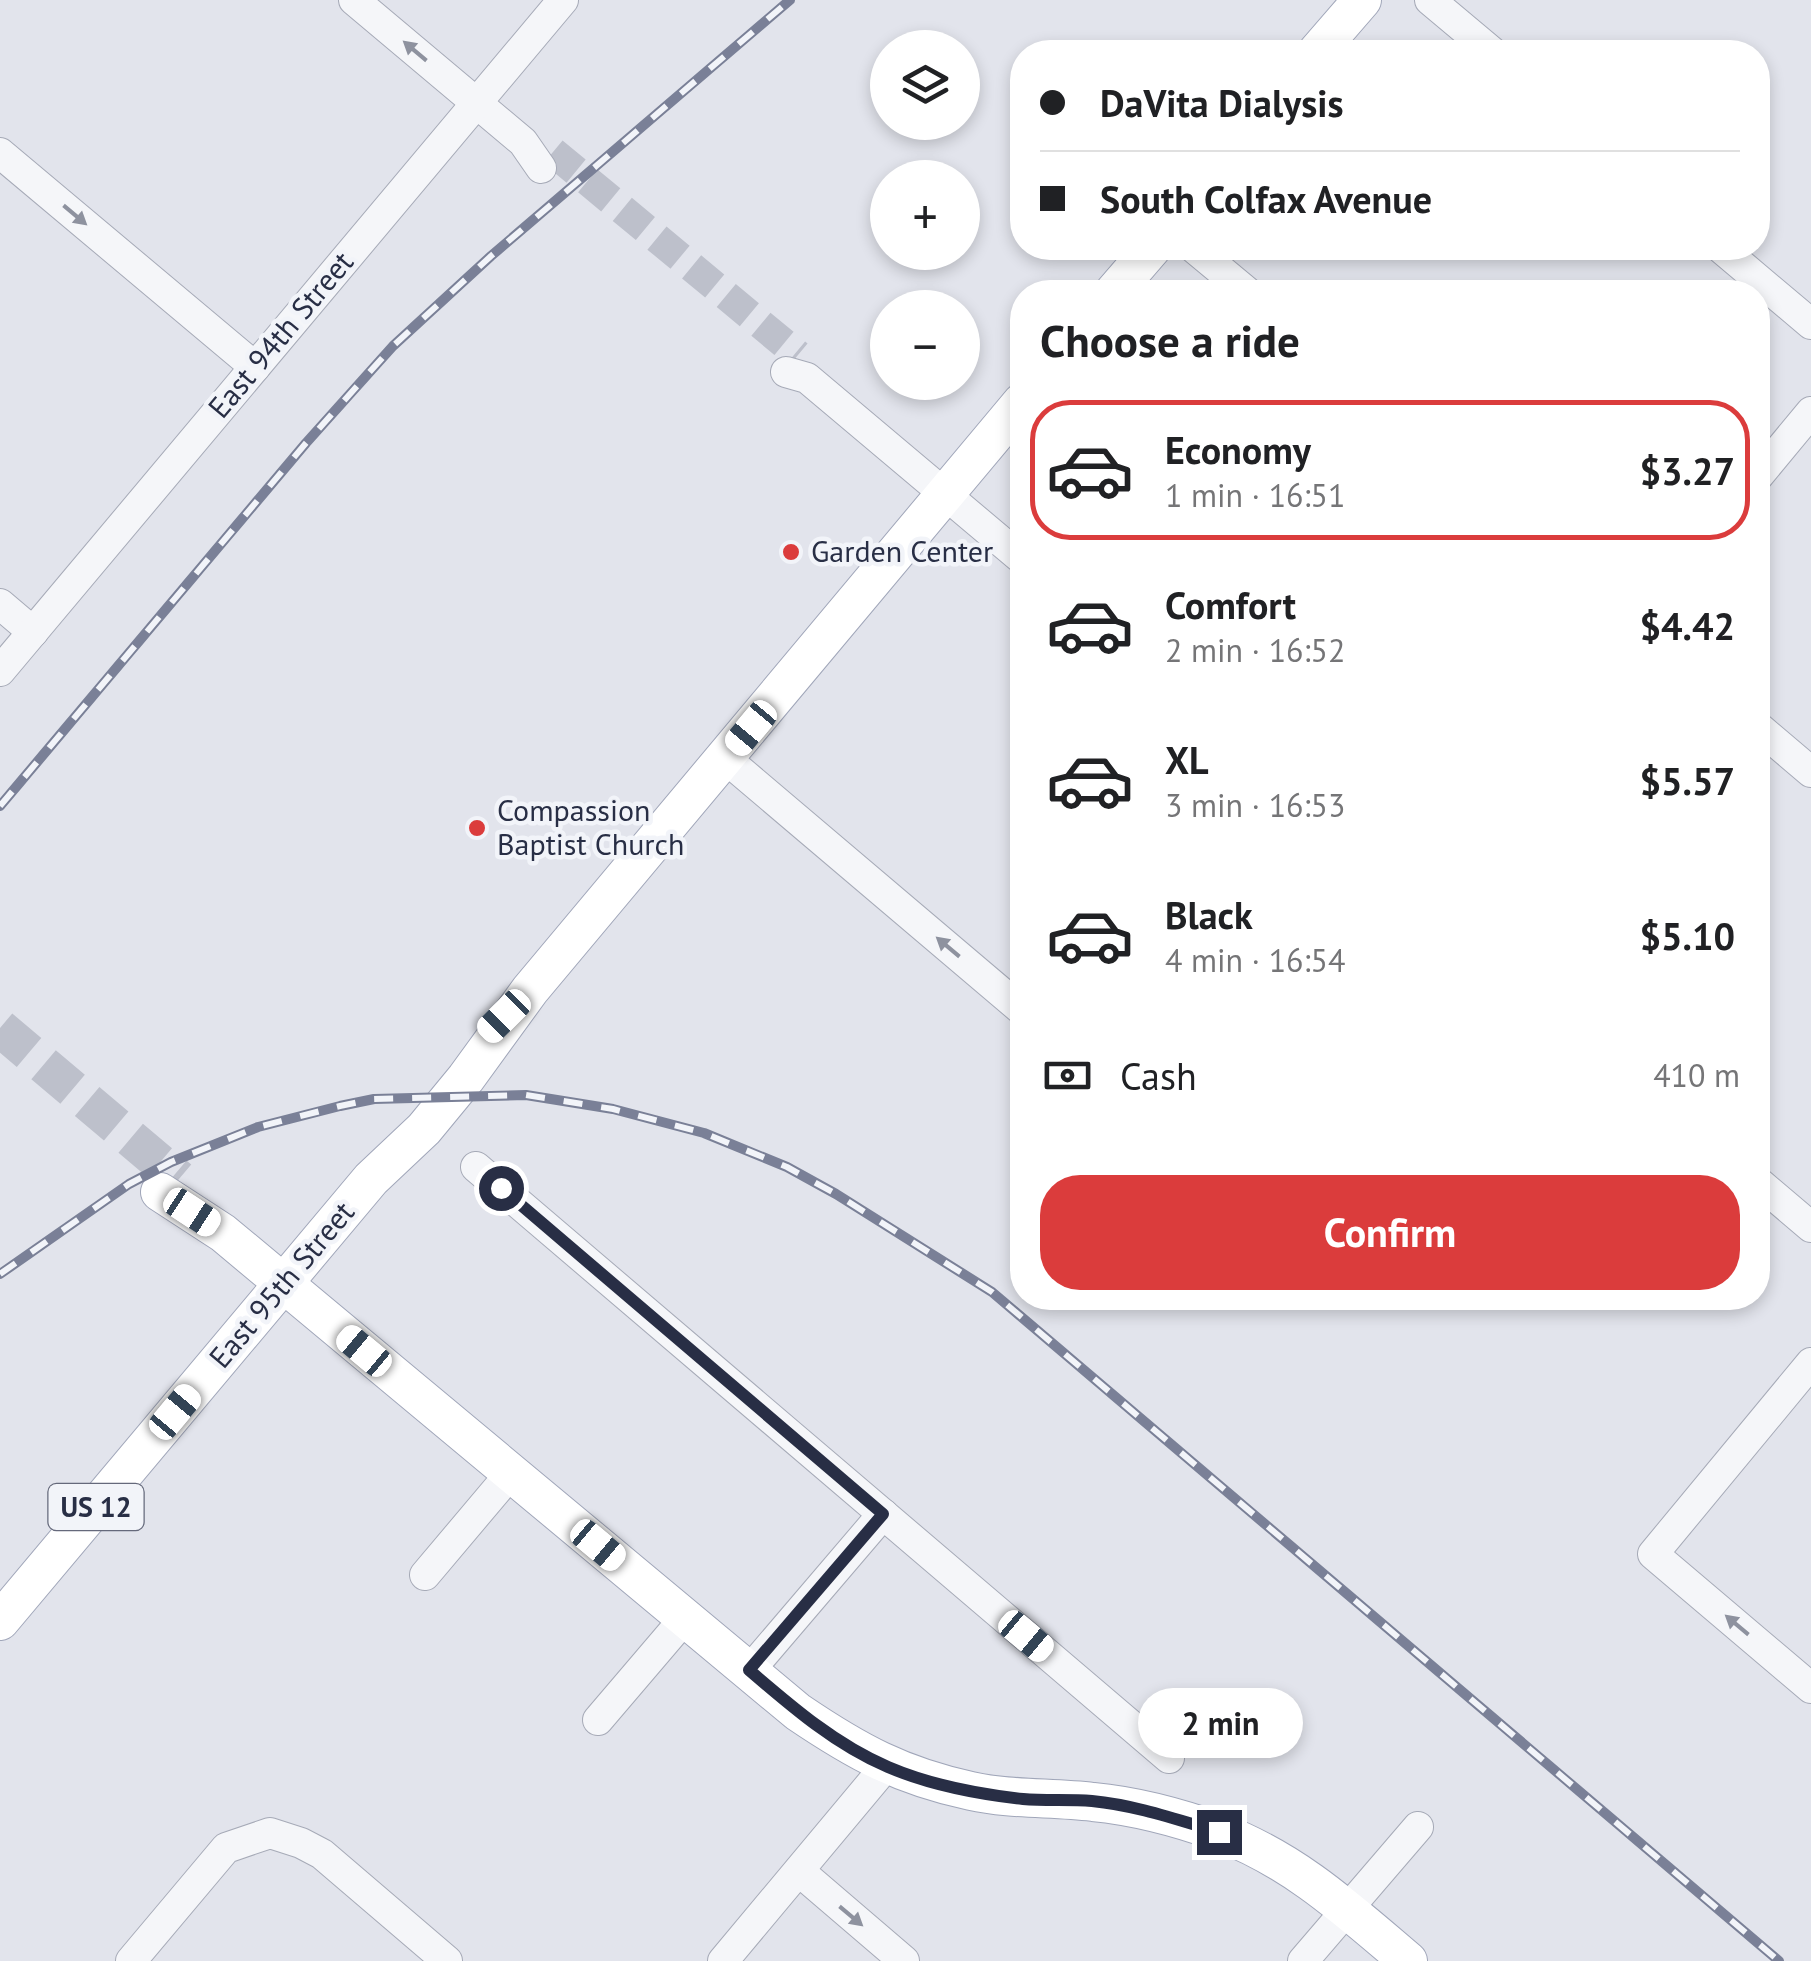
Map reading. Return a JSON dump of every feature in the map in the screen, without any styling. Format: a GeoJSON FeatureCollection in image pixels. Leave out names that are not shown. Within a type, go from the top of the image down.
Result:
{"type":"FeatureCollection","features":[{"type":"Feature","properties":{"kind":"main road"},"geometry":{"type":"LineString","coordinates":[[1327,40],[1362,0]]}},
{"type":"Feature","properties":{"kind":"main road"},"geometry":{"type":"LineString","coordinates":[[1124,280],[1142,260]]}},
{"type":"Feature","properties":{"kind":"main road","name":"East 95th Street"},"geometry":{"type":"LineString","coordinates":[[0,1621],[371,1179],[410,1118],[452,1068],[530,990],[1010,417]]}},
{"type":"Feature","properties":{"kind":"main road"},"geometry":{"type":"LineString","coordinates":[[169,1185],[798,1712],[886,1766],[974,1792],[1094,1802],[1219,1832],[1287,1863],[1408,1961]]}},
{"type":"Feature","properties":{"kind":"street"},"geometry":{"type":"LineString","coordinates":[[354,0],[547,160]]}},
{"type":"Feature","properties":{"kind":"street","name":"East 94th Street"},"geometry":{"type":"LineString","coordinates":[[0,671],[563,0]]}},
{"type":"Feature","properties":{"kind":"street"},"geometry":{"type":"LineString","coordinates":[[1430,0],[1478,40]]}},
{"type":"Feature","properties":{"kind":"street"},"geometry":{"type":"LineString","coordinates":[[0,152],[255,367]]}},
{"type":"Feature","properties":{"kind":"street"},"geometry":{"type":"LineString","coordinates":[[1208,260],[1233,280]]}},
{"type":"Feature","properties":{"kind":"street"},"geometry":{"type":"LineString","coordinates":[[1735,260],[1759,280]]}},
{"type":"Feature","properties":{"kind":"street"},"geometry":{"type":"LineString","coordinates":[[1770,289],[1811,324]]}},
{"type":"Feature","properties":{"kind":"street"},"geometry":{"type":"LineString","coordinates":[[797,368],[1010,549]]}},
{"type":"Feature","properties":{"kind":"street"},"geometry":{"type":"LineString","coordinates":[[1770,462],[1811,412]]}},
{"type":"Feature","properties":{"kind":"street"},"geometry":{"type":"LineString","coordinates":[[0,604],[32,632]]}},
{"type":"Feature","properties":{"kind":"street"},"geometry":{"type":"LineString","coordinates":[[1770,737],[1811,772]]}},
{"type":"Feature","properties":{"kind":"street"},"geometry":{"type":"LineString","coordinates":[[726,758],[1010,1000]]}},
{"type":"Feature","properties":{"kind":"street"},"geometry":{"type":"LineString","coordinates":[[476,1166],[1169,1758]]}},
{"type":"Feature","properties":{"kind":"street"},"geometry":{"type":"LineString","coordinates":[[1770,1192],[1811,1228]]}},
{"type":"Feature","properties":{"kind":"street"},"geometry":{"type":"LineString","coordinates":[[1811,1363],[1653,1554],[1811,1688]]}},
{"type":"Feature","properties":{"kind":"street"},"geometry":{"type":"LineString","coordinates":[[426,1575],[511,1473]]}},
{"type":"Feature","properties":{"kind":"street"},"geometry":{"type":"LineString","coordinates":[[749,1670],[883,1514]]}},
{"type":"Feature","properties":{"kind":"street"},"geometry":{"type":"LineString","coordinates":[[598,1720],[685,1618]]}},
{"type":"Feature","properties":{"kind":"street"},"geometry":{"type":"LineString","coordinates":[[722,1961],[886,1766]]}},
{"type":"Feature","properties":{"kind":"street"},"geometry":{"type":"LineString","coordinates":[[1303,1961],[1418,1827]]}},
{"type":"Feature","properties":{"kind":"street"},"geometry":{"type":"LineString","coordinates":[[131,1961],[226,1848],[270,1833],[301,1842],[322,1854],[447,1961]]}},
{"type":"Feature","properties":{"kind":"street"},"geometry":{"type":"LineString","coordinates":[[798,1871],[904,1961]]}},
{"type":"Feature","properties":{"kind":"tunnel"},"geometry":{"type":"LineString","coordinates":[[553,152],[798,355]]}},
{"type":"Feature","properties":{"kind":"tunnel"},"geometry":{"type":"LineString","coordinates":[[0,1028],[179,1179]]}},
{"type":"Feature","properties":{"kind":"railway"},"geometry":{"type":"LineString","coordinates":[[0,806],[306,443],[393,346],[491,256],[790,0]]}},
{"type":"Feature","properties":{"kind":"railway"},"geometry":{"type":"LineString","coordinates":[[0,1274],[129,1184],[171,1162],[258,1127],[374,1099],[526,1095],[613,1109],[704,1133],[787,1167],[992,1292],[1010,1307]]}},
{"type":"Feature","properties":{"kind":"railway"},"geometry":{"type":"LineString","coordinates":[[1013,1310],[1779,1961]]}},
{"type":"Feature","properties":{"kind":"place","name":"Garden Center"},"geometry":{"type":"Point","coordinates":[791,552]}},
{"type":"Feature","properties":{"kind":"place","name":"Compassion Baptist Church"},"geometry":{"type":"Point","coordinates":[477,828]}},
{"type":"Feature","properties":{"kind":"route"},"geometry":{"type":"LineString","coordinates":[[501,1188],[883,1514],[749,1670],[798,1712],[839,1740],[886,1766],[923,1779],[1024,1799],[1094,1802],[1219,1832]]}}]}
